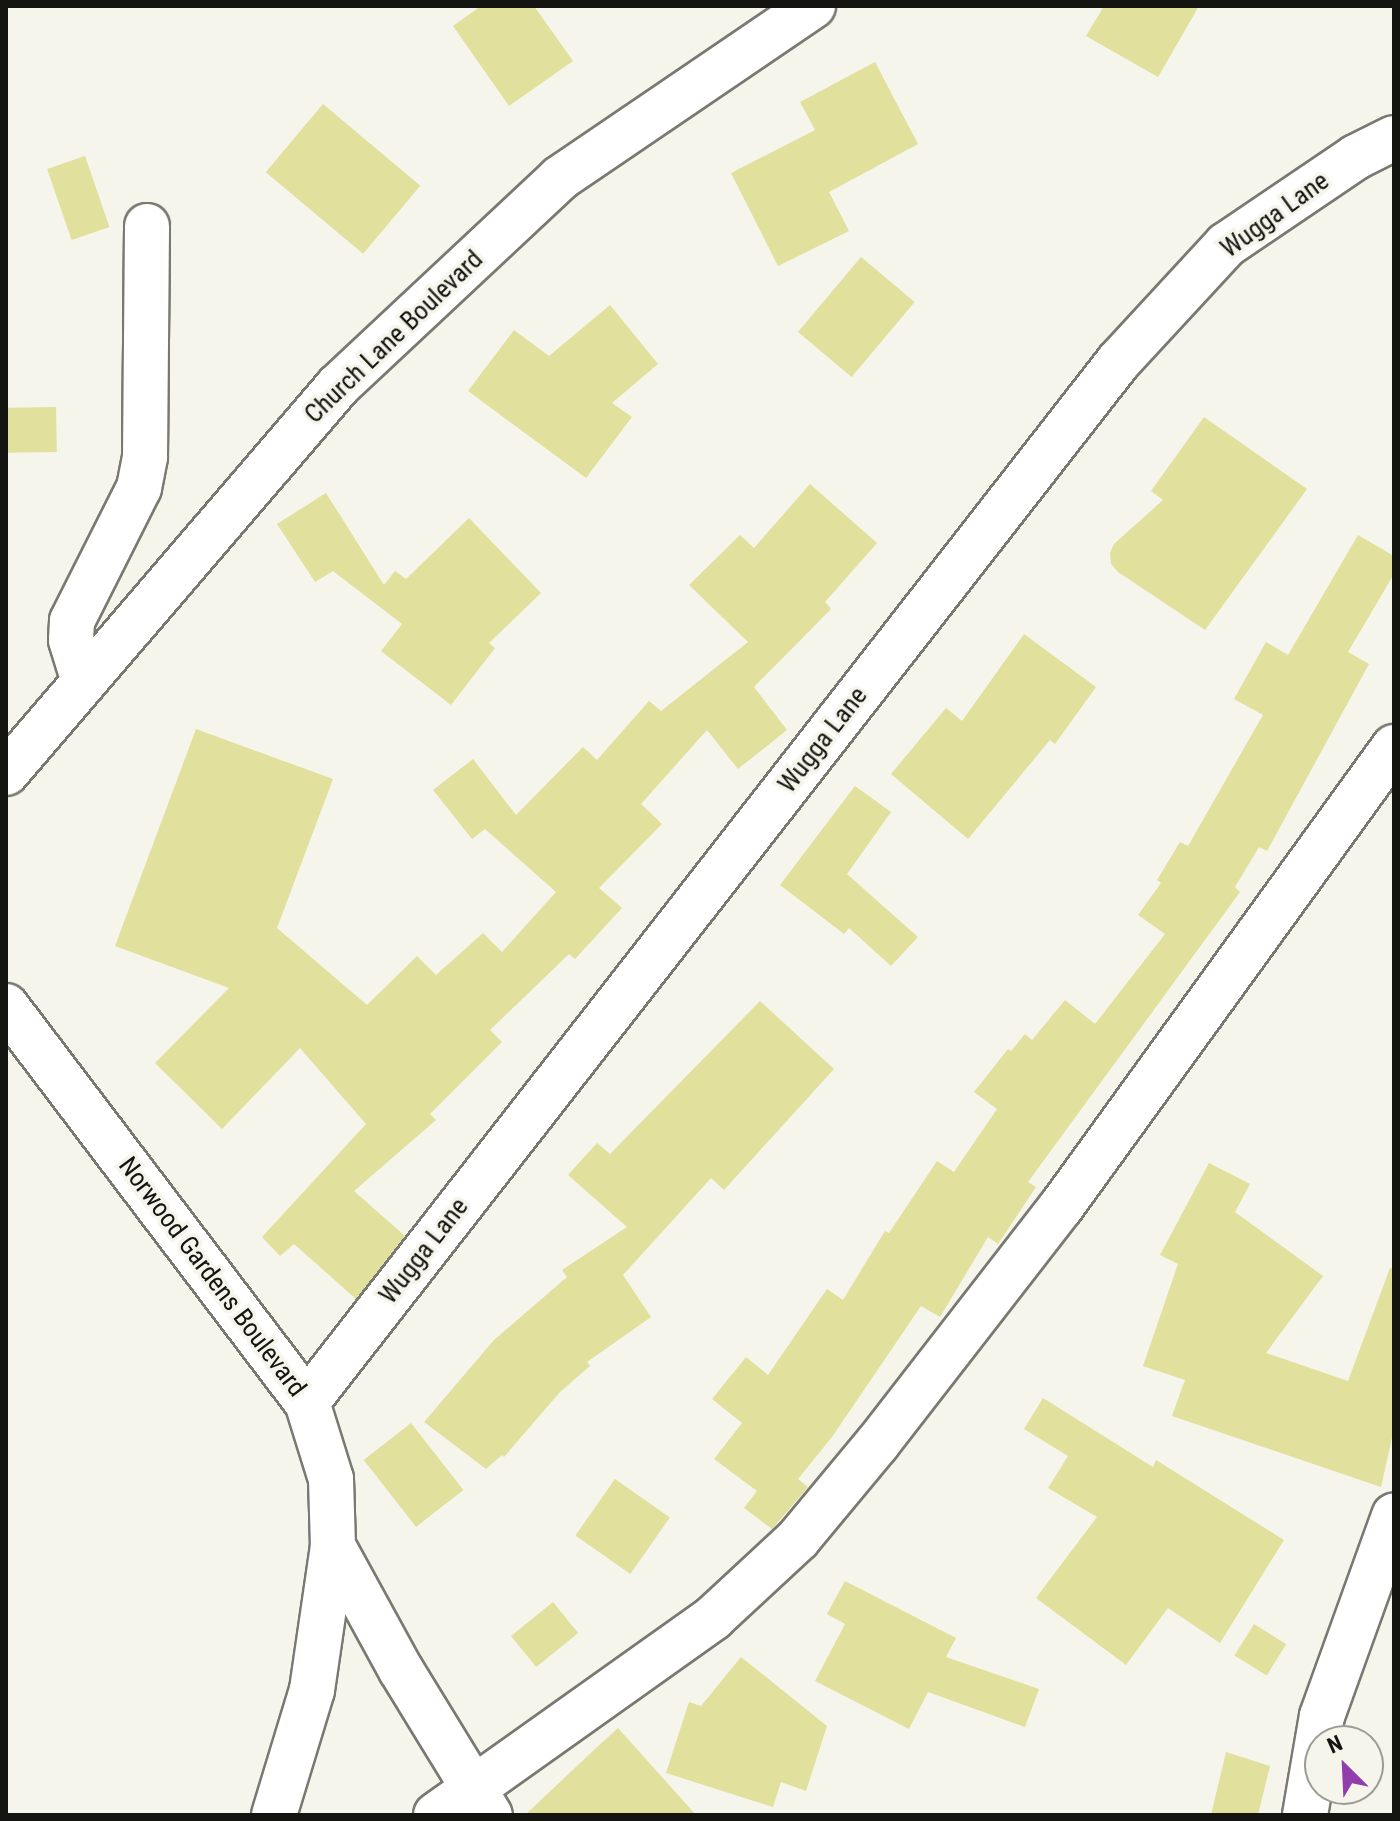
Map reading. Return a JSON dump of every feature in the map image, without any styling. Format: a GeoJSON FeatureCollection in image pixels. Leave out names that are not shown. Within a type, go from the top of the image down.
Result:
{"type":"FeatureCollection","features":[{"type":"Feature","properties":{"kind":"street","name":"Church Lane Boulevard"},"geometry":{"type":"LineString","coordinates":[[6,773],[338,386],[560,178],[813,6]]}},
{"type":"Feature","properties":{"kind":"street","name":"Wugga Lane"},"geometry":{"type":"LineString","coordinates":[[307,1402],[1119,361],[1226,245],[1356,157],[1394,138]]}},
{"type":"Feature","properties":{"kind":"street"},"geometry":{"type":"LineString","coordinates":[[84,682],[71,640],[72,621],[139,488],[145,457],[147,226]]}},
{"type":"Feature","properties":{"kind":"street"},"geometry":{"type":"LineString","coordinates":[[333,1546],[401,1670],[458,1808],[713,1618],[798,1539],[829,1504],[1061,1207],[1394,747]]}},
{"type":"Feature","properties":{"kind":"street","name":"Norwood Gardens Boulevard"},"geometry":{"type":"LineString","coordinates":[[6,1006],[307,1402],[331,1479],[333,1546],[312,1690],[274,1815]]}},
{"type":"Feature","properties":{"kind":"street"},"geometry":{"type":"LineString","coordinates":[[1305,1815],[1322,1716],[1394,1516]]}},
{"type":"Feature","properties":{"kind":"building"},"geometry":{"type":"Polygon","coordinates":[[[481,6],[534,6],[573,61],[509,106],[453,26],[481,6]]]}},
{"type":"Feature","properties":{"kind":"building"},"geometry":{"type":"Polygon","coordinates":[[[1104,6],[1199,6],[1158,77],[1086,36],[1104,6]]]}},
{"type":"Feature","properties":{"kind":"building"},"geometry":{"type":"Polygon","coordinates":[[[875,62],[918,144],[829,192],[849,231],[778,266],[731,173],[815,130],[800,102],[875,62]]]}},
{"type":"Feature","properties":{"kind":"building"},"geometry":{"type":"Polygon","coordinates":[[[323,104],[420,186],[363,254],[266,172],[323,104]]]}},
{"type":"Feature","properties":{"kind":"building"},"geometry":{"type":"Polygon","coordinates":[[[85,156],[109,227],[72,240],[47,169],[85,156]]]}},
{"type":"Feature","properties":{"kind":"building"},"geometry":{"type":"Polygon","coordinates":[[[861,257],[915,302],[852,377],[798,332],[861,257]]]}},
{"type":"Feature","properties":{"kind":"building"},"geometry":{"type":"Polygon","coordinates":[[[610,305],[658,364],[612,403],[632,417],[586,478],[468,391],[514,330],[549,356],[610,305]]]}},
{"type":"Feature","properties":{"kind":"building"},"geometry":{"type":"Polygon","coordinates":[[[56,407],[57,452],[7,453],[6,408],[56,407]]]}},
{"type":"Feature","properties":{"kind":"building"},"geometry":{"type":"Polygon","coordinates":[[[1204,417],[1307,489],[1205,630],[1118,572],[1111,564],[1110,553],[1114,544],[1163,500],[1151,491],[1204,417]]]}},
{"type":"Feature","properties":{"kind":"building"},"geometry":{"type":"Polygon","coordinates":[[[810,484],[877,543],[825,602],[831,609],[754,687],[787,730],[738,769],[707,730],[641,804],[662,824],[599,888],[622,908],[575,959],[569,954],[490,1030],[502,1042],[430,1114],[436,1120],[354,1191],[405,1236],[356,1299],[294,1244],[280,1256],[262,1237],[366,1124],[300,1048],[222,1129],[155,1063],[229,988],[115,946],[196,729],[333,779],[277,928],[367,1005],[417,956],[436,975],[483,933],[502,952],[556,892],[485,829],[472,839],[433,790],[473,759],[516,815],[583,747],[597,760],[649,701],[661,711],[748,642],[689,585],[740,535],[754,548],[810,484]]]}},
{"type":"Feature","properties":{"kind":"building"},"geometry":{"type":"Polygon","coordinates":[[[326,493],[384,585],[395,571],[406,579],[469,518],[541,593],[489,643],[495,648],[451,705],[381,651],[402,624],[333,571],[315,582],[277,524],[326,493]]]}},
{"type":"Feature","properties":{"kind":"building"},"geometry":{"type":"Polygon","coordinates":[[[1358,535],[1394,556],[1394,574],[1348,652],[1369,664],[1267,851],[1259,847],[1235,887],[1240,892],[1028,1182],[1036,1187],[998,1244],[988,1237],[940,1317],[921,1306],[832,1437],[798,1479],[808,1487],[772,1529],[744,1508],[757,1491],[714,1459],[742,1423],[712,1399],[746,1357],[768,1375],[827,1289],[843,1300],[885,1231],[889,1233],[937,1161],[954,1172],[997,1109],[974,1092],[1008,1049],[1011,1051],[1025,1034],[1032,1040],[1065,1000],[1095,1024],[1165,934],[1138,915],[1161,883],[1157,880],[1180,842],[1188,846],[1263,715],[1234,699],[1266,642],[1288,655],[1358,535]]]}},
{"type":"Feature","properties":{"kind":"building"},"geometry":{"type":"Polygon","coordinates":[[[1024,634],[1096,687],[1055,744],[1050,740],[968,839],[891,774],[946,708],[962,721],[1024,634]]]}},
{"type":"Feature","properties":{"kind":"building"},"geometry":{"type":"Polygon","coordinates":[[[855,786],[891,812],[847,874],[918,937],[891,966],[849,928],[844,934],[780,885],[855,786]]]}},
{"type":"Feature","properties":{"kind":"building"},"geometry":{"type":"Polygon","coordinates":[[[760,1001],[834,1069],[724,1190],[711,1178],[623,1275],[651,1317],[587,1362],[590,1366],[560,1392],[504,1457],[502,1455],[486,1469],[424,1422],[494,1340],[567,1277],[562,1270],[627,1227],[568,1175],[597,1143],[610,1154],[760,1001]]]}},
{"type":"Feature","properties":{"kind":"building"},"geometry":{"type":"Polygon","coordinates":[[[1209,1163],[1250,1184],[1235,1212],[1323,1276],[1266,1353],[1348,1381],[1390,1268],[1394,1269],[1394,1429],[1381,1487],[1172,1416],[1185,1380],[1143,1366],[1178,1264],[1160,1255],[1209,1163]]]}},
{"type":"Feature","properties":{"kind":"building"},"geometry":{"type":"Polygon","coordinates":[[[1043,1398],[1153,1467],[1156,1460],[1284,1540],[1220,1643],[1168,1608],[1126,1665],[1036,1598],[1097,1517],[1048,1488],[1068,1456],[1024,1429],[1043,1398]]]}},
{"type":"Feature","properties":{"kind":"building"},"geometry":{"type":"Polygon","coordinates":[[[411,1423],[463,1490],[416,1527],[364,1460],[411,1423]]]}},
{"type":"Feature","properties":{"kind":"building"},"geometry":{"type":"Polygon","coordinates":[[[615,1479],[670,1517],[630,1574],[575,1536],[615,1479]]]}},
{"type":"Feature","properties":{"kind":"building"},"geometry":{"type":"Polygon","coordinates":[[[845,1581],[956,1638],[946,1657],[1039,1689],[1025,1727],[928,1692],[909,1729],[815,1681],[845,1624],[827,1614],[845,1581]]]}},
{"type":"Feature","properties":{"kind":"building"},"geometry":{"type":"Polygon","coordinates":[[[553,1602],[578,1633],[536,1667],[511,1636],[553,1602]]]}},
{"type":"Feature","properties":{"kind":"building"},"geometry":{"type":"Polygon","coordinates":[[[1254,1624],[1286,1644],[1267,1676],[1234,1655],[1254,1624]]]}},
{"type":"Feature","properties":{"kind":"building"},"geometry":{"type":"Polygon","coordinates":[[[741,1657],[827,1726],[806,1791],[781,1782],[773,1807],[666,1773],[689,1702],[701,1706],[741,1657]]]}},
{"type":"Feature","properties":{"kind":"building"},"geometry":{"type":"Polygon","coordinates":[[[618,1728],[696,1815],[525,1815],[595,1749],[618,1728]]]}},
{"type":"Feature","properties":{"kind":"building"},"geometry":{"type":"Polygon","coordinates":[[[1226,1752],[1270,1766],[1258,1815],[1211,1815],[1226,1752]]]}}]}
